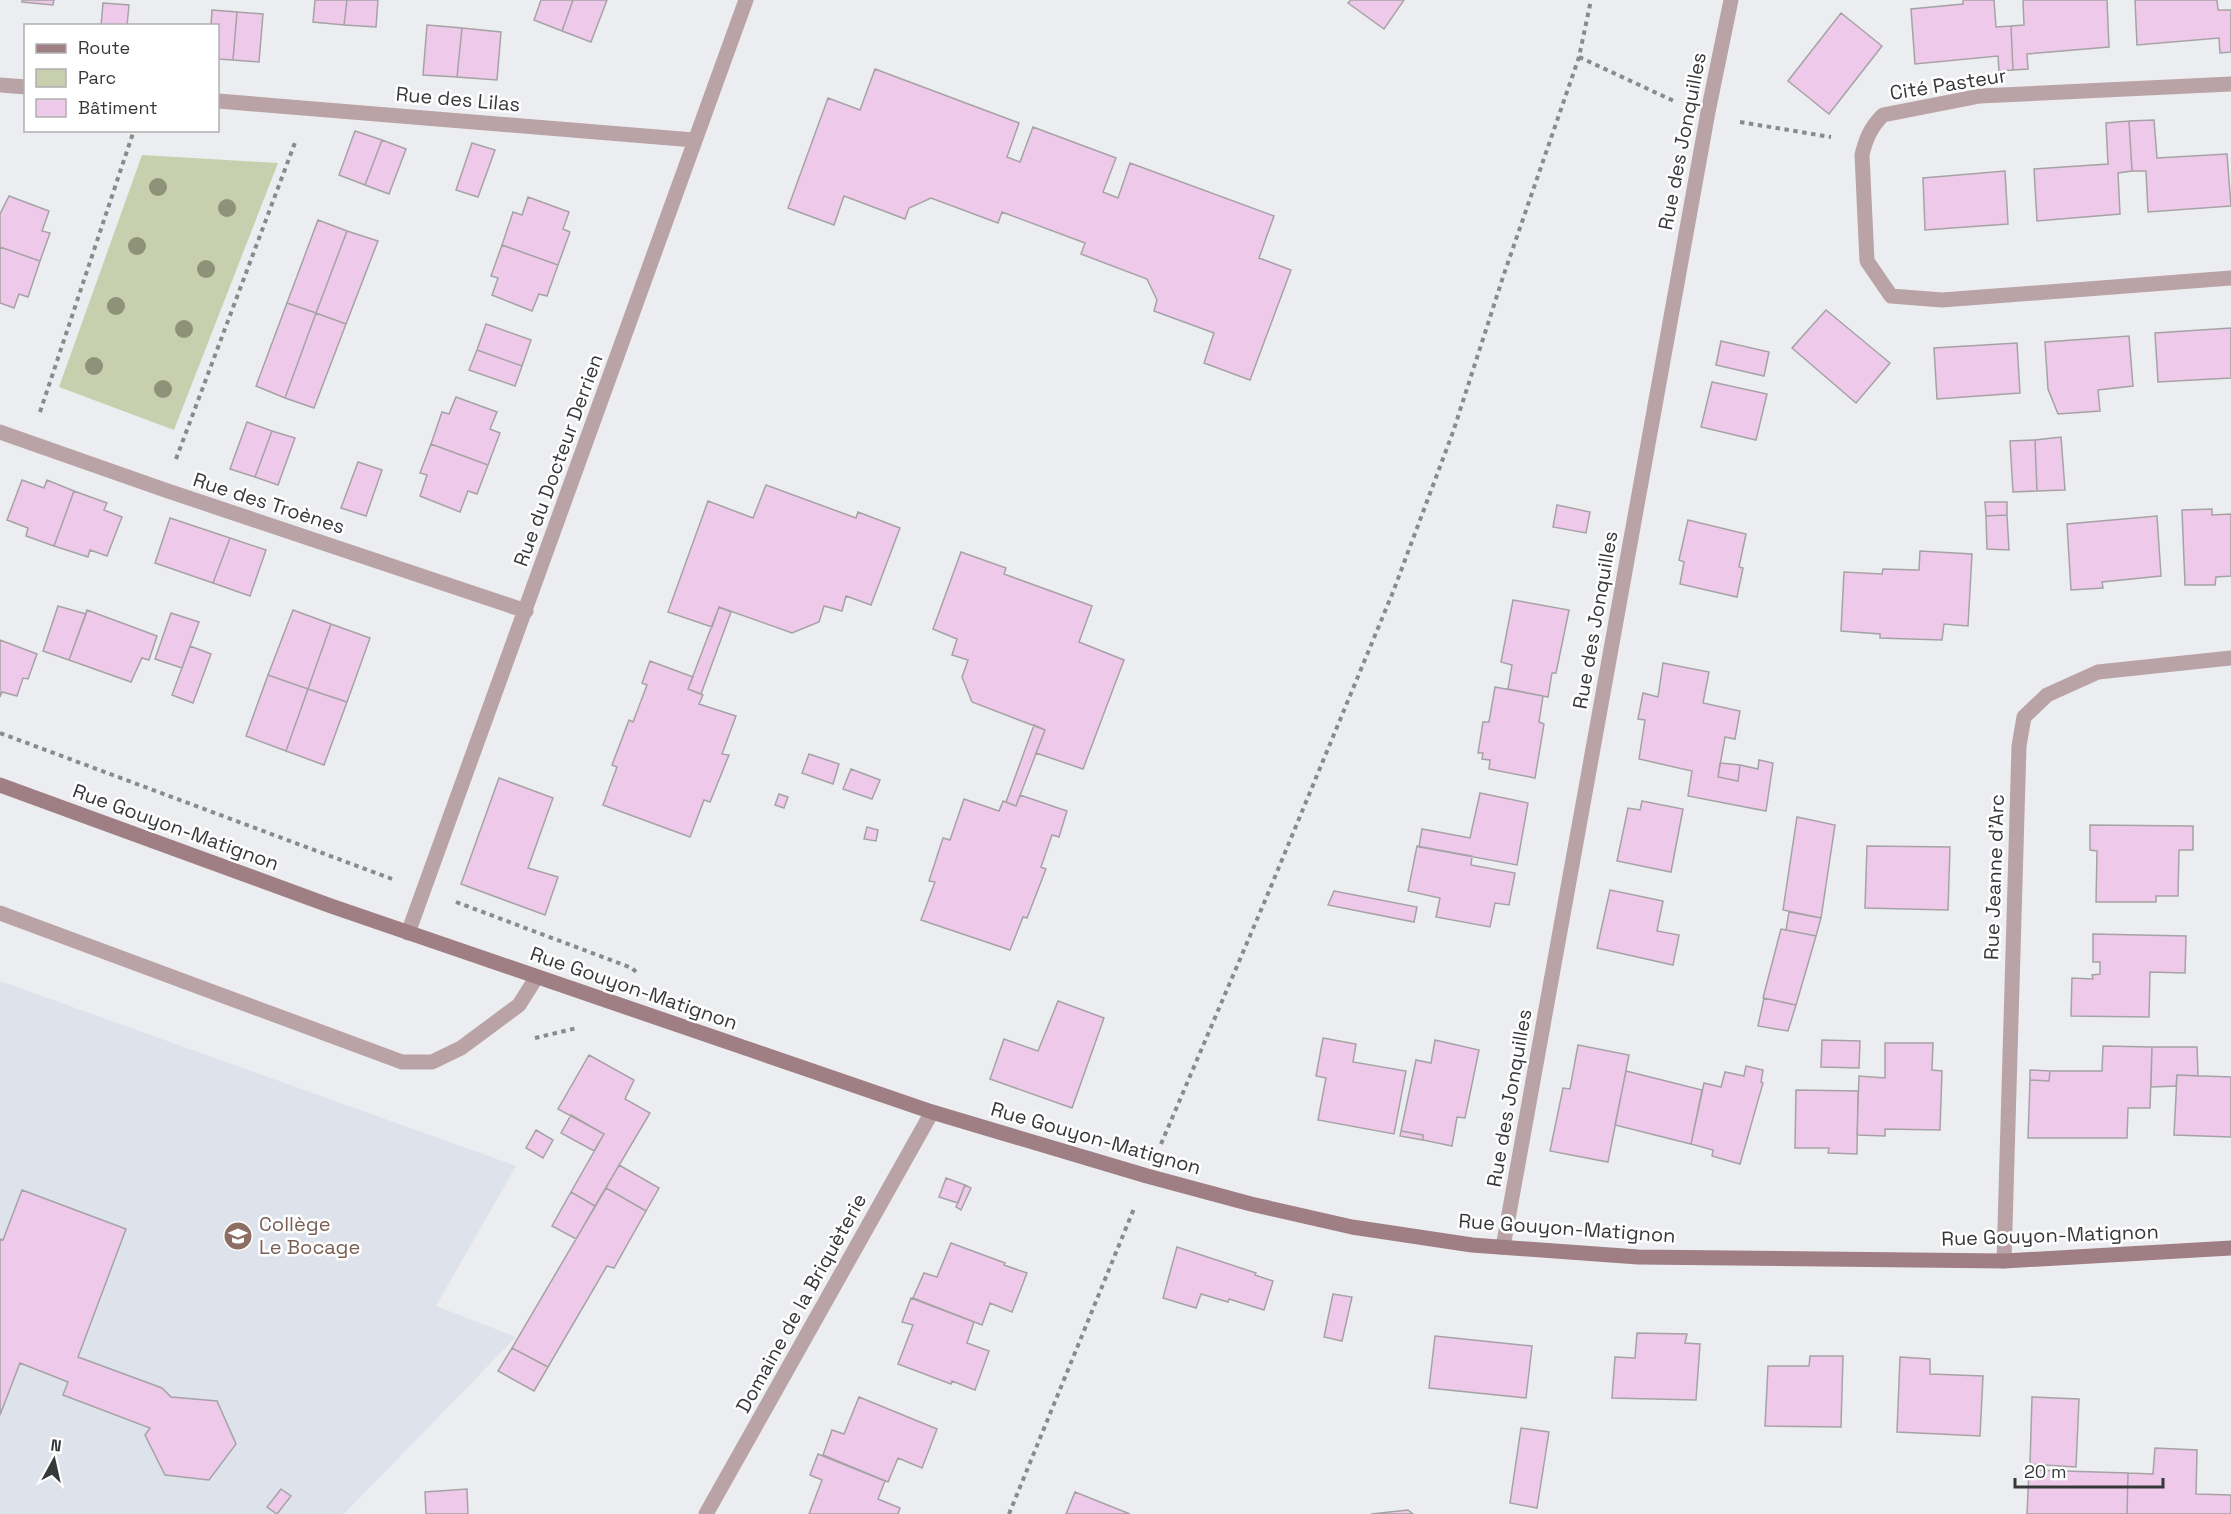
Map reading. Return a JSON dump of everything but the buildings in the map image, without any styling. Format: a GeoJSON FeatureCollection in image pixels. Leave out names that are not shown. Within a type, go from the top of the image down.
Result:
{"type":"FeatureCollection","features":[{"type":"Feature","properties":{"kind":"main road","name":"Rue Gouyon-Matignon"},"geometry":{"type":"LineString","coordinates":[[0,785],[408,933],[932,1112],[1147,1176],[1352,1227],[1503,1247],[1638,1257],[2004,1261],[2231,1248]]}},
{"type":"Feature","properties":{"kind":"street","name":"Rue du Docteur Derrien"},"geometry":{"type":"LineString","coordinates":[[408,933],[746,0]]}},
{"type":"Feature","properties":{"kind":"street","name":"Rue des Jonquilles"},"geometry":{"type":"LineString","coordinates":[[1503,1247],[1708,112],[1731,0]]}},
{"type":"Feature","properties":{"kind":"street","name":"Cité Pasteur"},"geometry":{"type":"LineString","coordinates":[[2231,84],[1980,96],[1883,115],[1873,125],[1862,155],[1867,261],[1891,296],[1942,300],[2231,278]]}},
{"type":"Feature","properties":{"kind":"street"},"geometry":{"type":"LineString","coordinates":[[0,85],[24,87]]}},
{"type":"Feature","properties":{"kind":"street","name":"Rue des Lilas"},"geometry":{"type":"LineString","coordinates":[[219,101],[694,140]]}},
{"type":"Feature","properties":{"kind":"street","name":"Rue des Troènes"},"geometry":{"type":"LineString","coordinates":[[0,432],[526,611]]}},
{"type":"Feature","properties":{"kind":"street","name":"Rue Jeanne d'Arc"},"geometry":{"type":"LineString","coordinates":[[2004,1261],[2019,746],[2024,717],[2047,696],[2098,672],[2231,658]]}},
{"type":"Feature","properties":{"kind":"street"},"geometry":{"type":"LineString","coordinates":[[0,913],[402,1062],[432,1062],[461,1048],[519,1005],[537,978]]}},
{"type":"Feature","properties":{"kind":"street","name":"Domaine de la Briquèterie"},"geometry":{"type":"LineString","coordinates":[[706,1514],[932,1112]]}},
{"type":"Feature","properties":{"kind":"path"},"geometry":{"type":"LineString","coordinates":[[1009,1514],[1147,1176],[1263,907],[1393,592],[1453,432],[1503,277],[1579,57],[1591,0]]}},
{"type":"Feature","properties":{"kind":"path"},"geometry":{"type":"LineString","coordinates":[[165,490],[308,108]]}},
{"type":"Feature","properties":{"kind":"path"},"geometry":{"type":"LineString","coordinates":[[30,442],[133,132]]}},
{"type":"Feature","properties":{"kind":"path"},"geometry":{"type":"LineString","coordinates":[[0,733],[632,968],[645,981]]}},
{"type":"Feature","properties":{"kind":"path"},"geometry":{"type":"LineString","coordinates":[[528,1039],[584,1027]]}},
{"type":"Feature","properties":{"kind":"path"},"geometry":{"type":"LineString","coordinates":[[1150,1140],[1162,1142]]}},
{"type":"Feature","properties":{"kind":"shaded area","name":"Collège Le Bocage"},"geometry":{"type":"Polygon","coordinates":[[[0,981],[516,1166],[436,1306],[516,1337],[344,1514],[0,1514],[0,981]]]}},
{"type":"Feature","properties":{"kind":"green space"},"geometry":{"type":"Polygon","coordinates":[[[142,155],[278,163],[174,430],[59,387],[142,155]]]}},
{"type":"Feature","properties":{"kind":"place","name":"Collège Le Bocage"},"geometry":{"type":"Point","coordinates":[238,1236]}}]}
